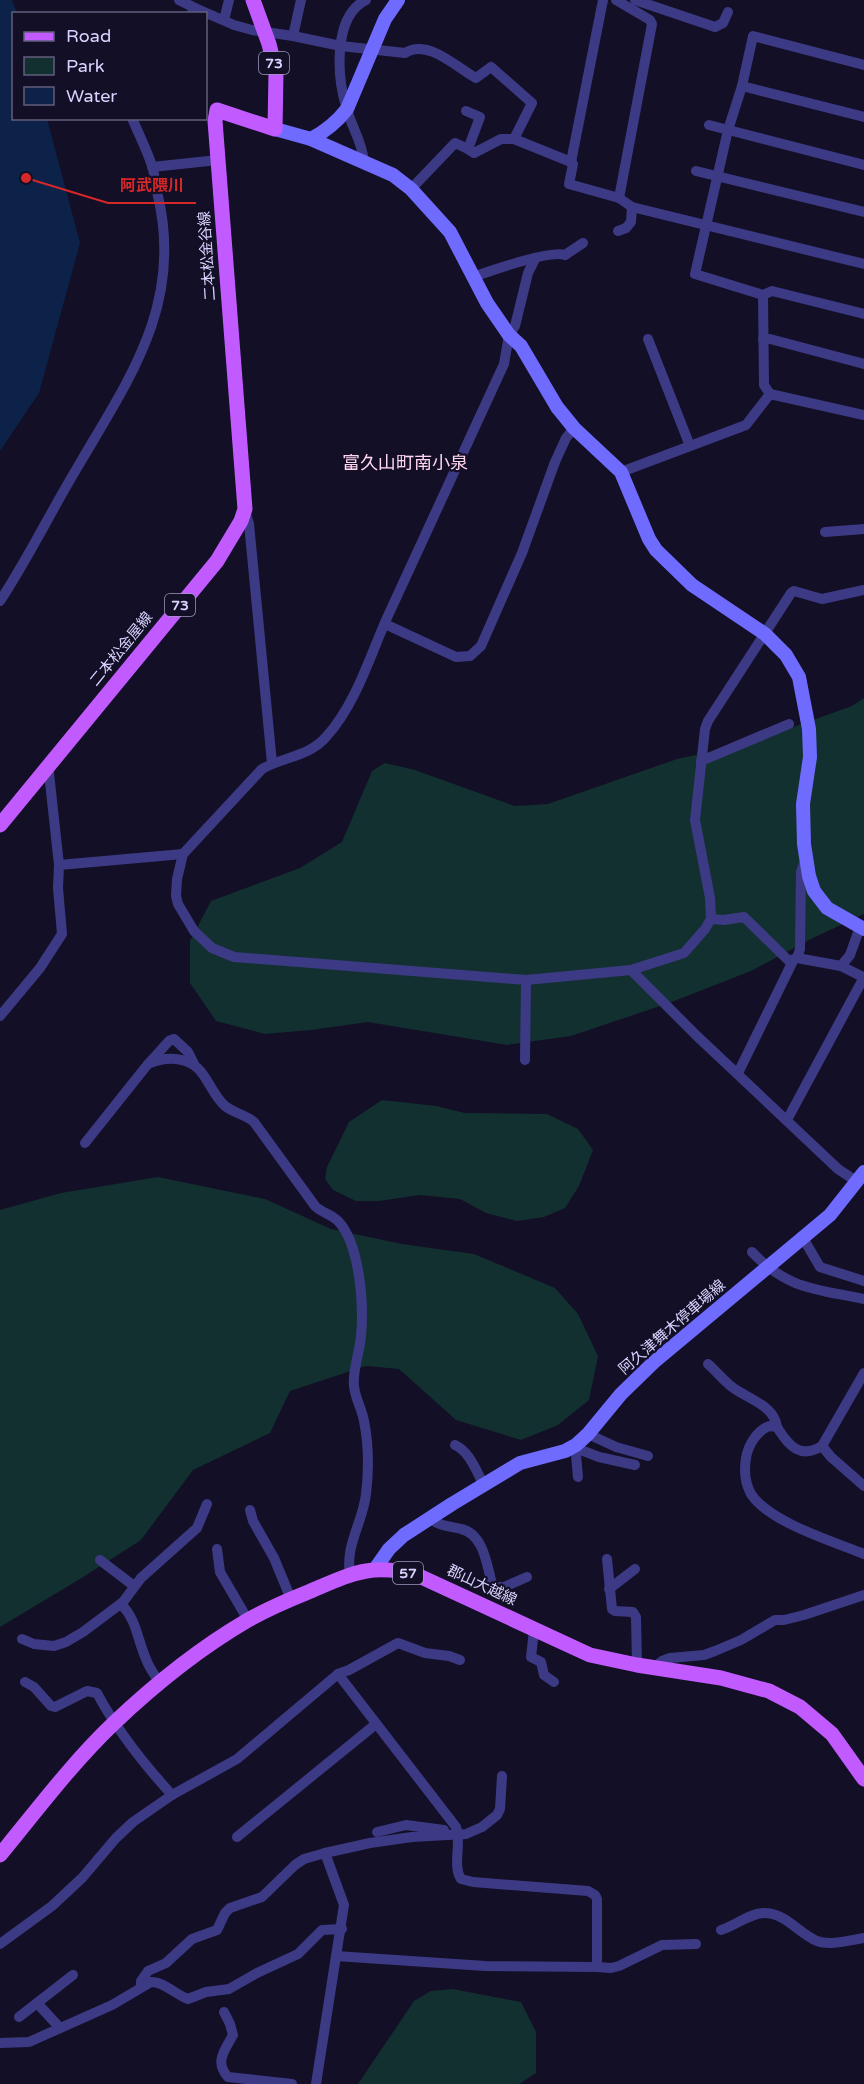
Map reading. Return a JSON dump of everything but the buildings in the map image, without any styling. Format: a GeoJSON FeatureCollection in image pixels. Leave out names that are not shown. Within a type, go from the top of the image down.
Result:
{"type":"FeatureCollection","features":[{"type":"Feature","properties":{"kind":"main road","name":"73"},"geometry":{"type":"LineString","coordinates":[[253,0],[276,72],[275,129]]}},
{"type":"Feature","properties":{"kind":"main road","name":"二本松金谷線"},"geometry":{"type":"LineString","coordinates":[[211,107],[275,129]]}},
{"type":"Feature","properties":{"kind":"main road","name":"二本松金谷線"},"geometry":{"type":"LineString","coordinates":[[211,107],[215,121],[233,342]]}},
{"type":"Feature","properties":{"kind":"main road","name":"二本松金屋線"},"geometry":{"type":"LineString","coordinates":[[0,825],[217,561],[241,521],[245,509],[233,342]]}},
{"type":"Feature","properties":{"kind":"main road","name":"郡山大越線"},"geometry":{"type":"LineString","coordinates":[[0,1855],[72,1768],[113,1724],[207,1647],[248,1620],[291,1599],[350,1574],[375,1569],[398,1570],[419,1576],[590,1655],[751,1685],[788,1700],[832,1734],[864,1779]]}},
{"type":"Feature","properties":{"kind":"street"},"geometry":{"type":"LineString","coordinates":[[179,0],[193,11]]}},
{"type":"Feature","properties":{"kind":"street"},"geometry":{"type":"LineString","coordinates":[[224,20],[229,0]]}},
{"type":"Feature","properties":{"kind":"street"},"geometry":{"type":"LineString","coordinates":[[293,36],[301,0]]}},
{"type":"Feature","properties":{"kind":"street"},"geometry":{"type":"LineString","coordinates":[[364,162],[363,146],[346,109],[341,79],[341,46],[343,27],[350,12],[358,3],[366,0]]}},
{"type":"Feature","properties":{"kind":"street"},"geometry":{"type":"LineString","coordinates":[[311,139],[338,121],[346,109],[385,19],[399,0]]}},
{"type":"Feature","properties":{"kind":"street"},"geometry":{"type":"LineString","coordinates":[[603,0],[571,162],[573,164],[569,184],[619,198],[632,207],[864,264]]}},
{"type":"Feature","properties":{"kind":"street"},"geometry":{"type":"LineString","coordinates":[[616,0],[650,20],[652,24],[619,198]]}},
{"type":"Feature","properties":{"kind":"street"},"geometry":{"type":"LineString","coordinates":[[635,0],[716,27],[723,23],[728,12]]}},
{"type":"Feature","properties":{"kind":"street"},"geometry":{"type":"LineString","coordinates":[[207,15],[252,30],[341,46],[405,53],[424,49],[443,56],[476,78],[491,67],[532,103],[514,139]]}},
{"type":"Feature","properties":{"kind":"street"},"geometry":{"type":"LineString","coordinates":[[864,65],[753,36],[705,224],[695,274],[763,295],[772,291],[864,314]]}},
{"type":"Feature","properties":{"kind":"street"},"geometry":{"type":"LineString","coordinates":[[742,86],[864,117]]}},
{"type":"Feature","properties":{"kind":"street"},"geometry":{"type":"LineString","coordinates":[[466,111],[480,117],[468,149]]}},
{"type":"Feature","properties":{"kind":"street"},"geometry":{"type":"LineString","coordinates":[[0,601],[108,418],[140,356],[154,317],[162,286],[165,249],[162,218],[152,167],[133,120]]}},
{"type":"Feature","properties":{"kind":"street"},"geometry":{"type":"LineString","coordinates":[[709,125],[864,165]]}},
{"type":"Feature","properties":{"kind":"street"},"geometry":{"type":"LineString","coordinates":[[275,129],[311,139],[364,162],[393,175],[411,189],[450,232],[487,303],[509,335],[521,346],[557,407],[574,428],[621,472],[649,539],[665,561],[692,585],[765,634],[794,666],[799,677],[809,729],[810,757],[803,804],[809,876],[820,901],[832,912],[862,928],[850,955],[841,966]]}},
{"type":"Feature","properties":{"kind":"street"},"geometry":{"type":"LineString","coordinates":[[411,189],[455,143],[474,153],[501,139],[514,139],[571,162]]}},
{"type":"Feature","properties":{"kind":"street"},"geometry":{"type":"LineString","coordinates":[[152,167],[218,160]]}},
{"type":"Feature","properties":{"kind":"street"},"geometry":{"type":"LineString","coordinates":[[696,171],[864,212]]}},
{"type":"Feature","properties":{"kind":"street"},"geometry":{"type":"LineString","coordinates":[[618,231],[626,228],[632,222],[632,207]]}},
{"type":"Feature","properties":{"kind":"street"},"geometry":{"type":"LineString","coordinates":[[473,277],[554,254],[565,255],[583,243]]}},
{"type":"Feature","properties":{"kind":"street"},"geometry":{"type":"LineString","coordinates":[[536,259],[528,273],[515,326],[509,335],[504,364],[359,683],[339,721],[311,750],[262,769],[183,854],[177,879],[176,896],[184,916],[202,940],[212,948],[234,957],[526,980],[631,970],[684,953],[711,919],[710,898],[695,820],[705,729],[708,721],[794,591],[822,599],[864,590]]}},
{"type":"Feature","properties":{"kind":"street"},"geometry":{"type":"LineString","coordinates":[[763,295],[764,385],[770,394],[864,415]]}},
{"type":"Feature","properties":{"kind":"street"},"geometry":{"type":"LineString","coordinates":[[648,339],[690,446]]}},
{"type":"Feature","properties":{"kind":"street"},"geometry":{"type":"LineString","coordinates":[[763,339],[864,364]]}},
{"type":"Feature","properties":{"kind":"street"},"geometry":{"type":"LineString","coordinates":[[621,472],[746,425],[770,394]]}},
{"type":"Feature","properties":{"kind":"street"},"geometry":{"type":"LineString","coordinates":[[385,624],[456,657],[465,658],[477,650],[492,623],[522,553],[555,462],[566,438],[574,428]]}},
{"type":"Feature","properties":{"kind":"street"},"geometry":{"type":"LineString","coordinates":[[245,509],[249,524],[272,764]]}},
{"type":"Feature","properties":{"kind":"street"},"geometry":{"type":"LineString","coordinates":[[825,532],[864,530]]}},
{"type":"Feature","properties":{"kind":"street"},"geometry":{"type":"LineString","coordinates":[[701,761],[789,723]]}},
{"type":"Feature","properties":{"kind":"street"},"geometry":{"type":"LineString","coordinates":[[0,1016],[21,992],[61,937],[59,865],[49,773],[46,768]]}},
{"type":"Feature","properties":{"kind":"street"},"geometry":{"type":"LineString","coordinates":[[59,865],[183,854]]}},
{"type":"Feature","properties":{"kind":"street"},"geometry":{"type":"LineString","coordinates":[[738,1073],[800,949],[801,872],[806,858]]}},
{"type":"Feature","properties":{"kind":"street"},"geometry":{"type":"LineString","coordinates":[[711,919],[747,918],[789,961],[841,966],[863,979],[787,1120]]}},
{"type":"Feature","properties":{"kind":"street"},"geometry":{"type":"LineString","coordinates":[[631,970],[698,1038],[838,1168],[860,1176]]}},
{"type":"Feature","properties":{"kind":"street"},"geometry":{"type":"LineString","coordinates":[[525,1060],[526,980]]}},
{"type":"Feature","properties":{"kind":"street"},"geometry":{"type":"LineString","coordinates":[[85,1143],[148,1064],[169,1041],[174,1039],[188,1052],[194,1064],[225,1106],[254,1122],[315,1206],[339,1222],[344,1229],[356,1263],[362,1312],[354,1387],[364,1420],[369,1467],[363,1514],[351,1544],[350,1574]]}},
{"type":"Feature","properties":{"kind":"street"},"geometry":{"type":"LineString","coordinates":[[148,1064],[171,1058],[194,1064]]}},
{"type":"Feature","properties":{"kind":"street","name":"阿久津舞木停車場線"},"geometry":{"type":"LineString","coordinates":[[375,1569],[389,1548],[429,1518],[519,1463],[573,1447],[588,1434],[621,1394],[654,1362],[830,1215],[860,1176]]}},
{"type":"Feature","properties":{"kind":"street"},"geometry":{"type":"LineString","coordinates":[[803,1238],[820,1267],[864,1281]]}},
{"type":"Feature","properties":{"kind":"street"},"geometry":{"type":"LineString","coordinates":[[752,1252],[767,1268],[799,1286],[863,1297]]}},
{"type":"Feature","properties":{"kind":"street"},"geometry":{"type":"LineString","coordinates":[[708,1364],[732,1387],[766,1408],[776,1418],[777,1427],[791,1445],[803,1452],[810,1452],[822,1446],[864,1373]]}},
{"type":"Feature","properties":{"kind":"street"},"geometry":{"type":"LineString","coordinates":[[777,1427],[769,1426],[763,1429],[747,1451],[745,1474],[752,1494],[758,1502],[779,1518],[819,1537],[864,1554]]}},
{"type":"Feature","properties":{"kind":"street"},"geometry":{"type":"LineString","coordinates":[[588,1434],[616,1447],[648,1456]]}},
{"type":"Feature","properties":{"kind":"street"},"geometry":{"type":"LineString","coordinates":[[455,1445],[467,1454],[484,1485]]}},
{"type":"Feature","properties":{"kind":"street"},"geometry":{"type":"LineString","coordinates":[[822,1446],[864,1486]]}},
{"type":"Feature","properties":{"kind":"street"},"geometry":{"type":"LineString","coordinates":[[573,1447],[598,1457],[635,1465]]}},
{"type":"Feature","properties":{"kind":"street"},"geometry":{"type":"LineString","coordinates":[[573,1447],[578,1477]]}},
{"type":"Feature","properties":{"kind":"street"},"geometry":{"type":"LineString","coordinates":[[22,1639],[43,1645],[60,1645],[83,1632],[120,1604],[134,1586],[197,1528],[207,1504]]}},
{"type":"Feature","properties":{"kind":"street"},"geometry":{"type":"LineString","coordinates":[[250,1510],[253,1521],[274,1558],[291,1599]]}},
{"type":"Feature","properties":{"kind":"street"},"geometry":{"type":"LineString","coordinates":[[429,1518],[437,1524],[464,1529],[476,1539],[483,1551],[492,1584],[495,1587],[504,1587],[527,1577]]}},
{"type":"Feature","properties":{"kind":"street"},"geometry":{"type":"LineString","coordinates":[[217,1549],[220,1572],[248,1620]]}},
{"type":"Feature","properties":{"kind":"street"},"geometry":{"type":"LineString","coordinates":[[607,1559],[612,1609],[635,1614],[637,1665]]}},
{"type":"Feature","properties":{"kind":"street"},"geometry":{"type":"LineString","coordinates":[[100,1560],[134,1586]]}},
{"type":"Feature","properties":{"kind":"street"},"geometry":{"type":"LineString","coordinates":[[609,1589],[635,1569]]}},
{"type":"Feature","properties":{"kind":"street"},"geometry":{"type":"LineString","coordinates":[[656,1667],[662,1661],[670,1658],[716,1651],[741,1640],[769,1623],[794,1618],[864,1595]]}},
{"type":"Feature","properties":{"kind":"street"},"geometry":{"type":"LineString","coordinates":[[120,1604],[130,1613],[146,1659],[161,1684]]}},
{"type":"Feature","properties":{"kind":"street"},"geometry":{"type":"LineString","coordinates":[[534,1630],[531,1657],[541,1662],[544,1675],[554,1682]]}},
{"type":"Feature","properties":{"kind":"street"},"geometry":{"type":"LineString","coordinates":[[0,1944],[52,1906],[82,1878],[133,1822],[172,1795],[237,1759],[338,1674],[398,1643],[425,1653],[460,1660]]}},
{"type":"Feature","properties":{"kind":"street"},"geometry":{"type":"LineString","coordinates":[[338,1674],[456,1827],[459,1834],[458,1873],[464,1881],[588,1891],[595,1895],[597,1899],[597,1967]]}},
{"type":"Feature","properties":{"kind":"street"},"geometry":{"type":"LineString","coordinates":[[25,1682],[34,1687],[51,1706],[55,1707],[87,1692],[95,1692],[113,1724],[172,1795]]}},
{"type":"Feature","properties":{"kind":"street"},"geometry":{"type":"LineString","coordinates":[[237,1837],[376,1724]]}},
{"type":"Feature","properties":{"kind":"street"},"geometry":{"type":"LineString","coordinates":[[141,1987],[143,1976],[148,1971],[166,1963],[192,1939],[217,1929],[230,1908],[262,1897],[304,1859],[325,1852],[370,1843],[412,1837],[466,1834],[482,1827],[497,1815],[500,1809],[502,1776]]}},
{"type":"Feature","properties":{"kind":"street"},"geometry":{"type":"LineString","coordinates":[[377,1832],[406,1825],[442,1829],[459,1834]]}},
{"type":"Feature","properties":{"kind":"street"},"geometry":{"type":"LineString","coordinates":[[316,2084],[344,1905],[325,1852]]}},
{"type":"Feature","properties":{"kind":"street"},"geometry":{"type":"LineString","coordinates":[[721,1929],[761,1912],[781,1916],[817,1941],[831,1942],[864,1938]]}},
{"type":"Feature","properties":{"kind":"street"},"geometry":{"type":"LineString","coordinates":[[0,2043],[29,2042],[112,2005],[151,1982],[157,1982],[188,1999],[206,1992],[229,1989],[298,1954],[322,1930],[342,1929]]}},
{"type":"Feature","properties":{"kind":"street"},"geometry":{"type":"LineString","coordinates":[[336,1956],[485,1966],[611,1968],[662,1945],[696,1944]]}},
{"type":"Feature","properties":{"kind":"street"},"geometry":{"type":"LineString","coordinates":[[19,2017],[74,1975]]}},
{"type":"Feature","properties":{"kind":"street"},"geometry":{"type":"LineString","coordinates":[[37,2003],[60,2028]]}},
{"type":"Feature","properties":{"kind":"street"},"geometry":{"type":"LineString","coordinates":[[224,2012],[233,2035],[221,2056],[221,2068],[228,2077],[292,2084]]}},
{"type":"Feature","properties":{"kind":"green space"},"geometry":{"type":"Polygon","coordinates":[[[864,698],[864,914],[751,971],[669,1003],[571,1036],[507,1045],[368,1022],[265,1034],[216,1021],[190,983],[190,941],[211,901],[300,868],[342,842],[372,771],[385,763],[415,770],[515,806],[548,804],[677,759],[746,744],[852,706],[864,698]]]}},
{"type":"Feature","properties":{"kind":"green space"},"geometry":{"type":"Polygon","coordinates":[[[382,1100],[436,1106],[465,1113],[547,1114],[578,1129],[593,1150],[579,1186],[565,1208],[544,1217],[517,1221],[486,1213],[460,1199],[420,1195],[379,1201],[356,1201],[333,1190],[325,1179],[327,1167],[349,1122],[382,1100]]]}},
{"type":"Feature","properties":{"kind":"green space"},"geometry":{"type":"Polygon","coordinates":[[[158,1177],[265,1199],[331,1229],[402,1244],[474,1254],[555,1288],[578,1314],[598,1356],[589,1400],[558,1425],[521,1440],[456,1420],[399,1369],[366,1366],[290,1391],[270,1433],[193,1470],[141,1540],[0,1627],[0,1210],[61,1193],[158,1177]]]}},
{"type":"Feature","properties":{"kind":"green space"},"geometry":{"type":"Polygon","coordinates":[[[453,1989],[521,2002],[536,2032],[536,2073],[519,2084],[358,2084],[414,2001],[431,1991],[453,1989]]]}},
{"type":"Feature","properties":{"kind":"water"},"geometry":{"type":"Polygon","coordinates":[[[0,0],[12,0],[17,12],[12,12],[12,120],[47,120],[80,243],[39,393],[0,451],[0,0]]]}},
{"type":"Feature","properties":{"kind":"place","name":"阿武隈川"},"geometry":{"type":"Point","coordinates":[26,178]}},
{"type":"Feature","properties":{"kind":"district","name":"富久山町南小泉"},"geometry":{"type":"Point","coordinates":[405,463]}}]}
